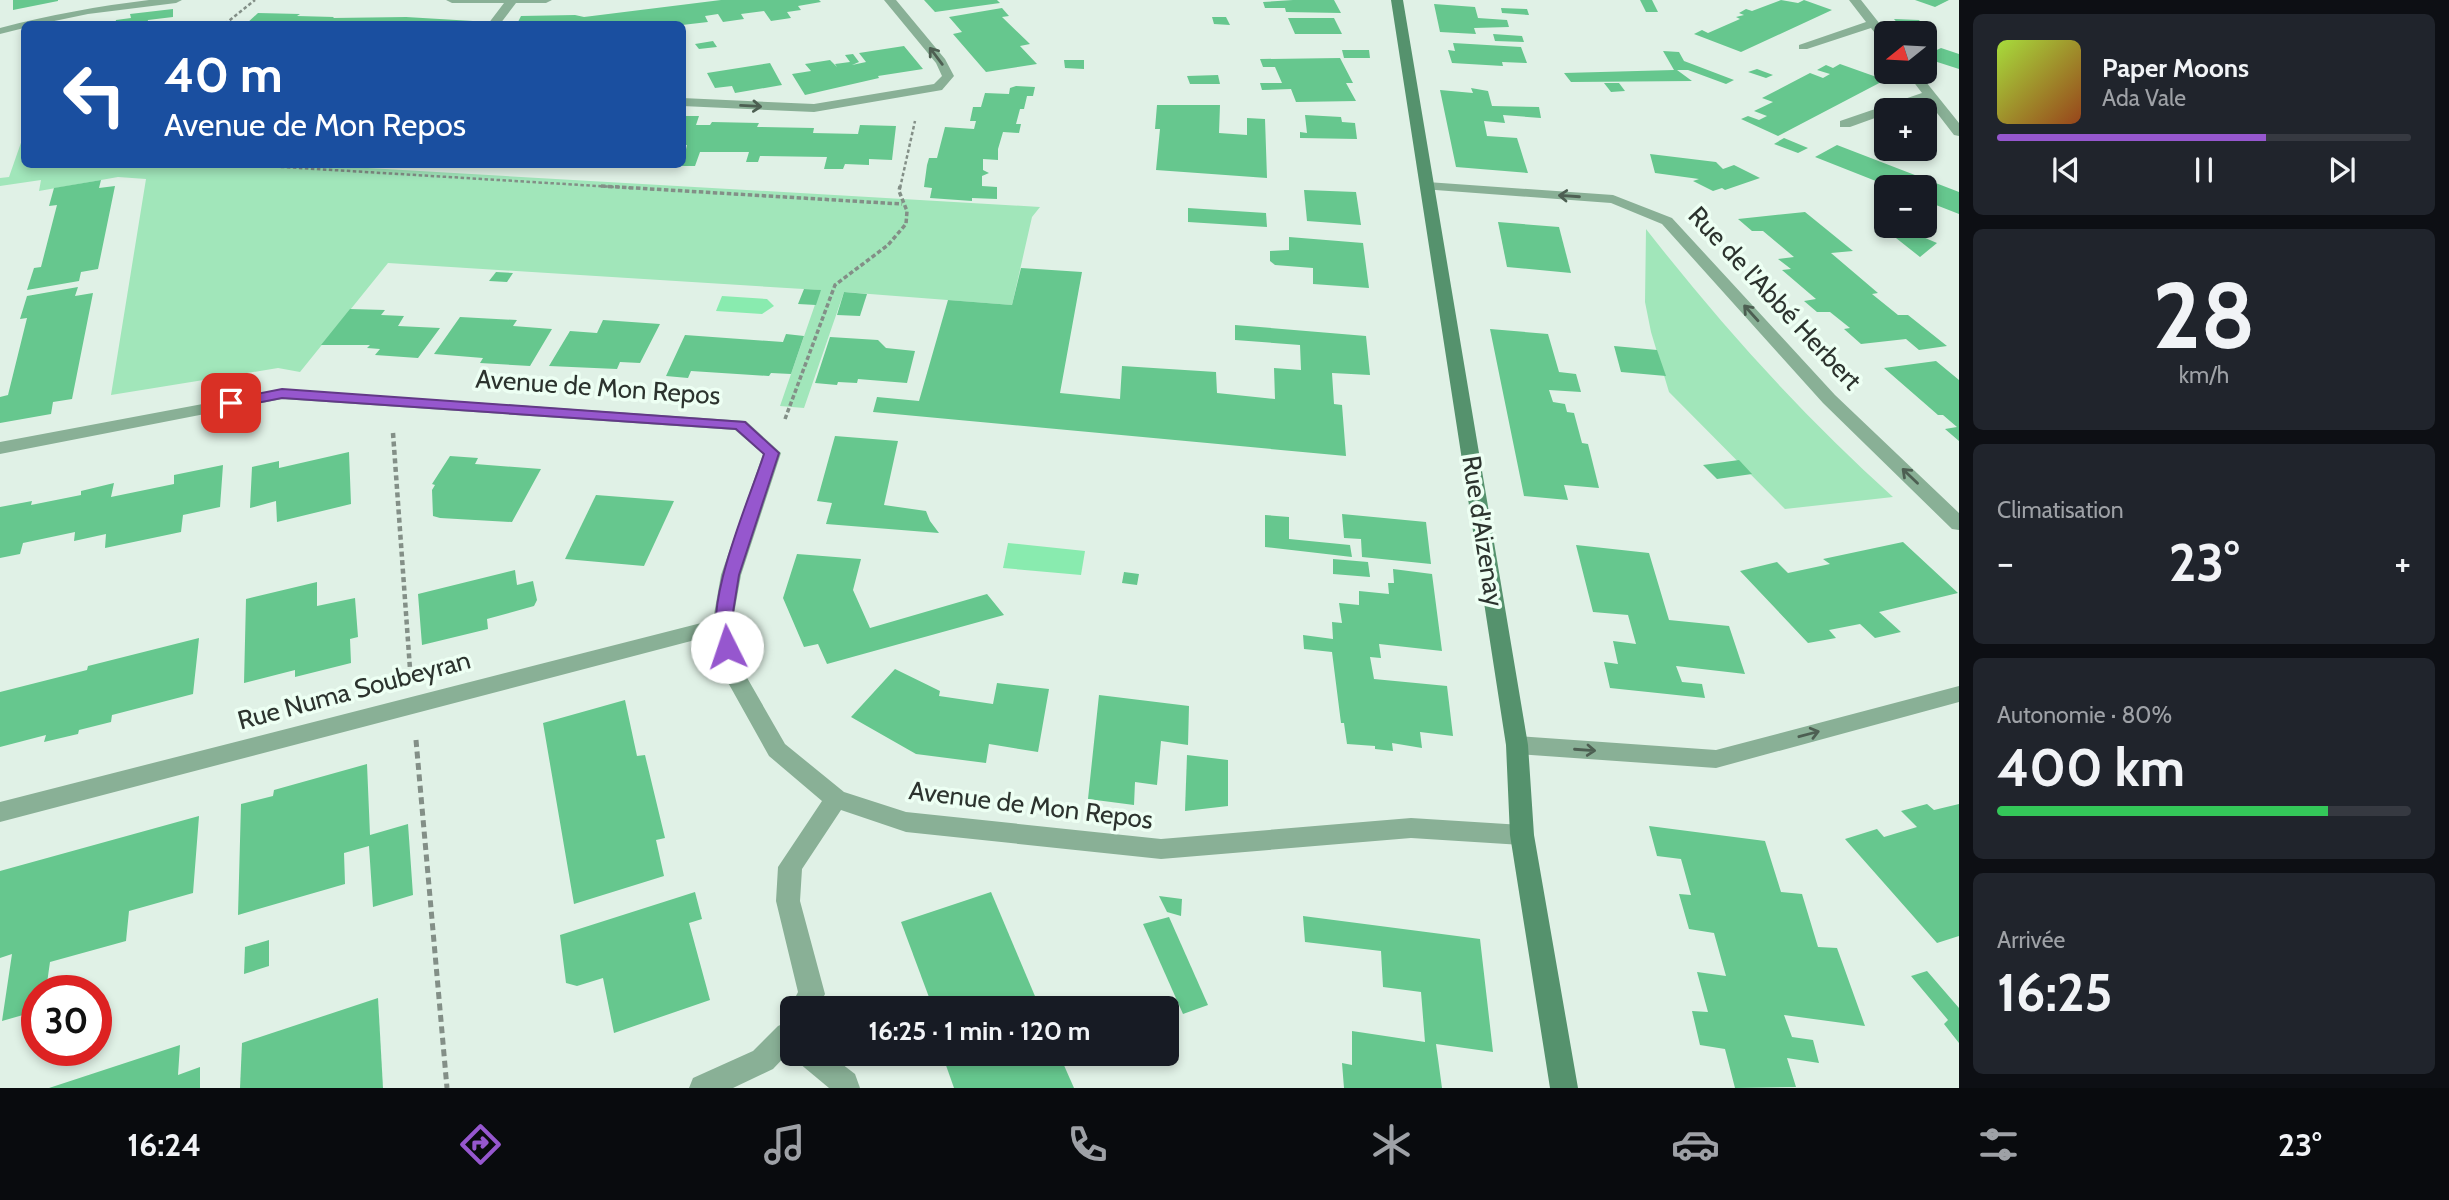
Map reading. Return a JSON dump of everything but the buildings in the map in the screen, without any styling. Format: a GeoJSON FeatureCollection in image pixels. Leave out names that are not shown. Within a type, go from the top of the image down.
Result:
{"type":"FeatureCollection","features":[{"type":"Feature","properties":{"kind":"main road","name":"Rue d'Aizenay"},"geometry":{"type":"LineString","coordinates":[[1397,0],[1517,745],[1522,835],[1564,1079]]}},
{"type":"Feature","properties":{"kind":"street"},"geometry":{"type":"LineString","coordinates":[[43,21],[88,11],[176,0]]}},
{"type":"Feature","properties":{"kind":"street"},"geometry":{"type":"LineString","coordinates":[[452,0],[545,0]]}},
{"type":"Feature","properties":{"kind":"street"},"geometry":{"type":"LineString","coordinates":[[686,102],[814,108],[938,87],[948,76],[941,62],[890,0]]}},
{"type":"Feature","properties":{"kind":"street"},"geometry":{"type":"LineString","coordinates":[[1803,47],[1873,23],[1855,0]]}},
{"type":"Feature","properties":{"kind":"street"},"geometry":{"type":"LineString","coordinates":[[496,21],[512,1]]}},
{"type":"Feature","properties":{"kind":"street"},"geometry":{"type":"LineString","coordinates":[[0,31],[21,26]]}},
{"type":"Feature","properties":{"kind":"street"},"geometry":{"type":"LineString","coordinates":[[1921,84],[1959,132]]}},
{"type":"Feature","properties":{"kind":"street"},"geometry":{"type":"LineString","coordinates":[[1845,124],[1930,95]]}},
{"type":"Feature","properties":{"kind":"street","name":"Rue de l'Abbé Herbert"},"geometry":{"type":"LineString","coordinates":[[1427,186],[1613,200],[1667,221],[1829,399],[1959,524]]}},
{"type":"Feature","properties":{"kind":"street","name":"Avenue de Mon Repos"},"geometry":{"type":"LineString","coordinates":[[0,448],[282,394],[740,425],[772,453],[731,575],[722,625],[732,670],[777,750],[836,799],[906,822],[1161,849],[1411,828],[1522,835]]}},
{"type":"Feature","properties":{"kind":"street","name":"Rue Numa Soubeyran"},"geometry":{"type":"LineString","coordinates":[[0,811],[722,625]]}},
{"type":"Feature","properties":{"kind":"street"},"geometry":{"type":"LineString","coordinates":[[1517,745],[1716,758],[1959,694]]}},
{"type":"Feature","properties":{"kind":"street"},"geometry":{"type":"LineString","coordinates":[[811,996],[788,901],[790,867],[836,799]]}},
{"type":"Feature","properties":{"kind":"street"},"geometry":{"type":"LineString","coordinates":[[704,1088],[763,1060],[780,1044]]}},
{"type":"Feature","properties":{"kind":"street"},"geometry":{"type":"LineString","coordinates":[[823,1066],[845,1084],[846,1088]]}},
{"type":"Feature","properties":{"kind":"path"},"geometry":{"type":"LineString","coordinates":[[229,21],[254,0]]}},
{"type":"Feature","properties":{"kind":"path"},"geometry":{"type":"LineString","coordinates":[[772,453],[835,285],[888,245],[906,224],[907,211],[902,204],[900,191],[919,105],[938,87]]}},
{"type":"Feature","properties":{"kind":"path"},"geometry":{"type":"LineString","coordinates":[[300,168],[902,204]]}},
{"type":"Feature","properties":{"kind":"path"},"geometry":{"type":"LineString","coordinates":[[391,401],[413,704],[447,1088]]}},
{"type":"Feature","properties":{"kind":"shaded area"},"geometry":{"type":"Polygon","coordinates":[[[21,143],[21,168],[368,168],[1040,207],[1032,217],[1012,305],[844,292],[804,408],[780,406],[820,290],[388,263],[300,372],[278,368],[111,395],[146,179],[118,177],[39,191],[41,180],[0,186],[0,178],[9,177],[21,143]]]}},
{"type":"Feature","properties":{"kind":"shaded area"},"geometry":{"type":"Polygon","coordinates":[[[1646,229],[1764,369],[1893,497],[1785,509],[1669,392],[1645,302],[1646,229]]]}},
{"type":"Feature","properties":{"kind":"shaded area"},"geometry":{"type":"Polygon","coordinates":[[[722,296],[767,299],[774,306],[762,314],[716,311],[722,296]]]}},
{"type":"Feature","properties":{"kind":"shaded area"},"geometry":{"type":"Polygon","coordinates":[[[1008,543],[1085,551],[1081,575],[1003,568],[1008,543]]]}},
{"type":"Feature","properties":{"kind":"route"},"geometry":{"type":"LineString","coordinates":[[231,403],[282,394],[740,425],[772,453],[731,575],[722,625],[727,647]]}}]}
